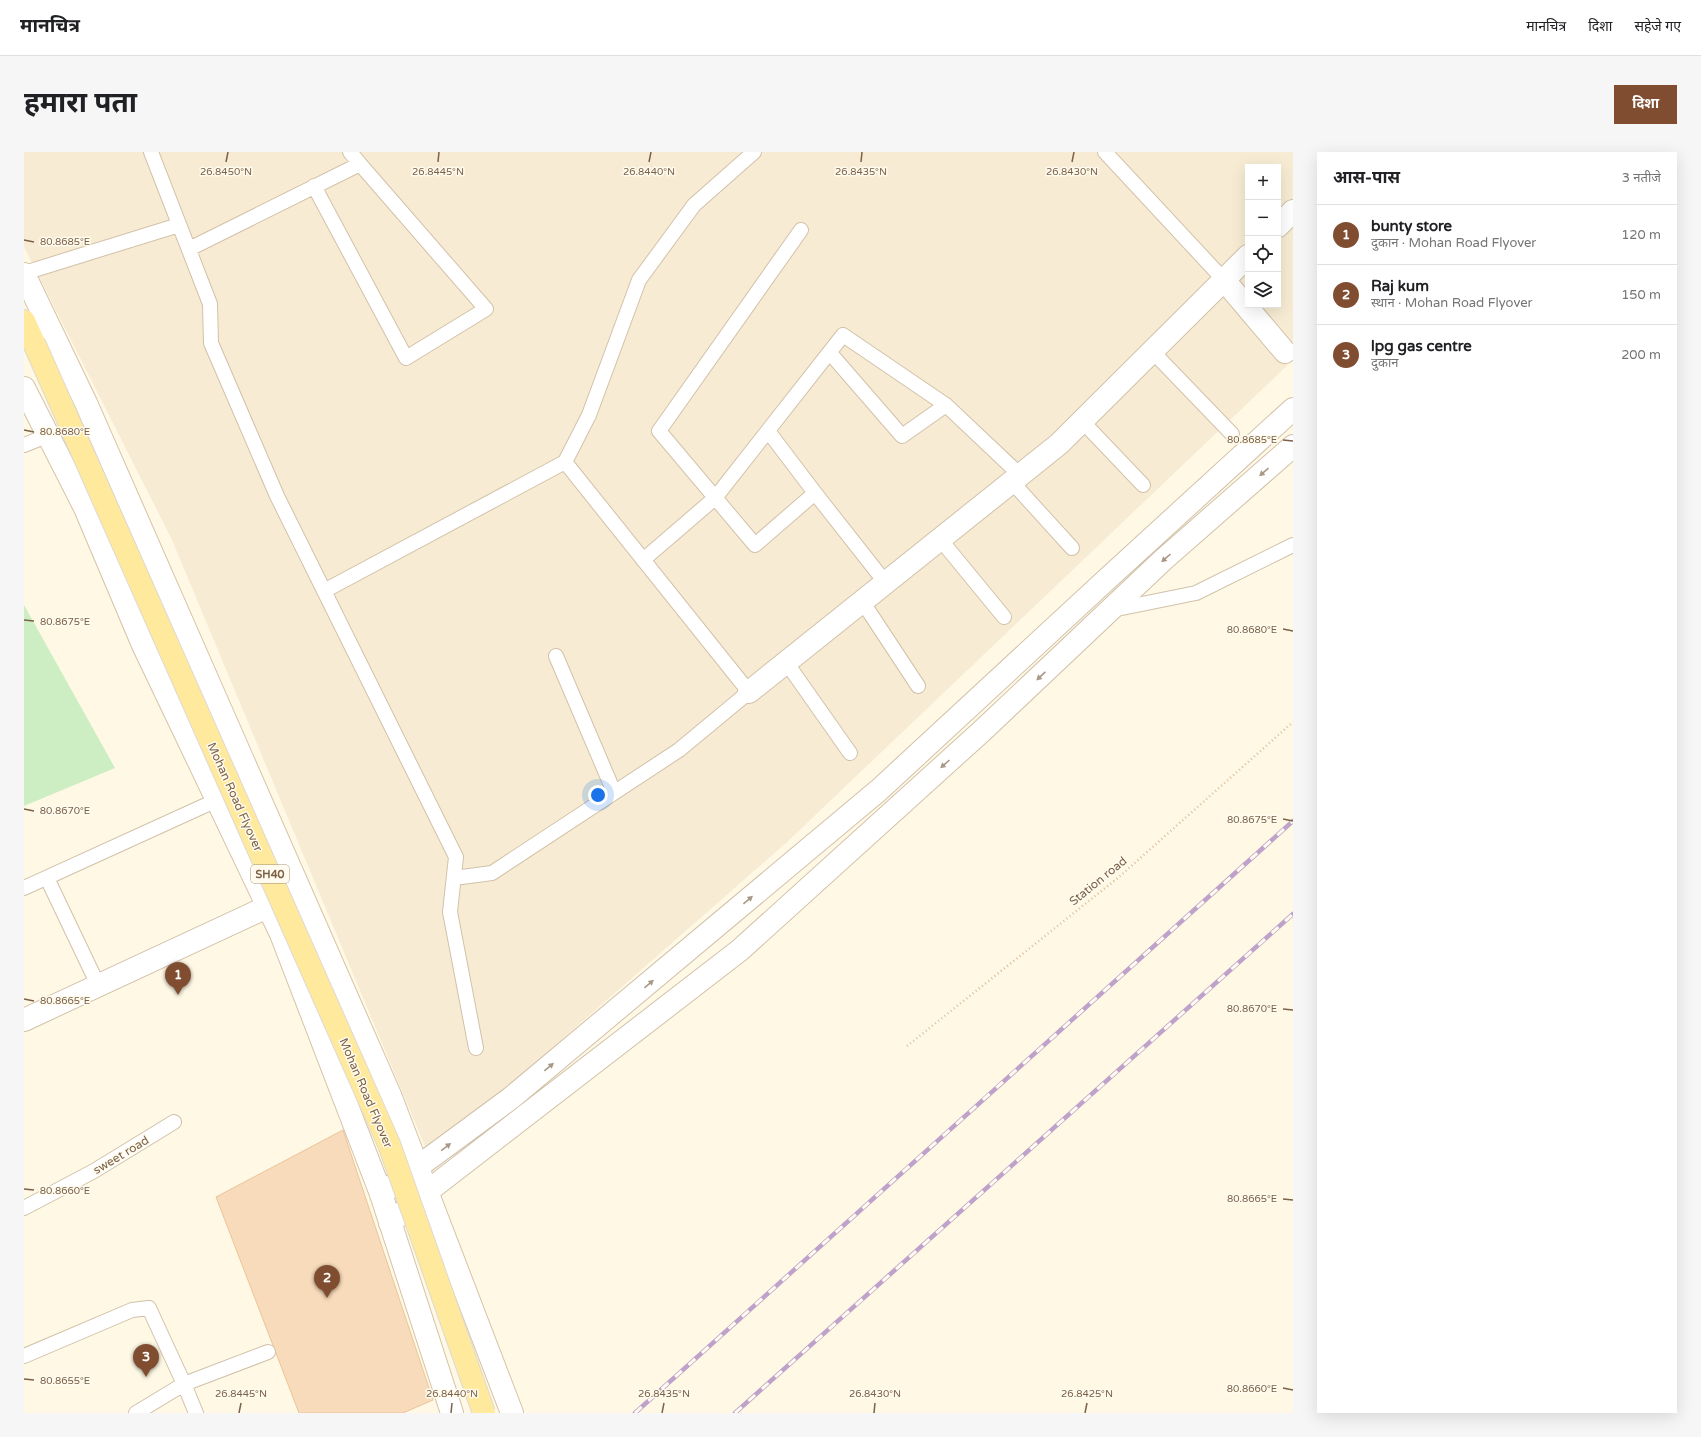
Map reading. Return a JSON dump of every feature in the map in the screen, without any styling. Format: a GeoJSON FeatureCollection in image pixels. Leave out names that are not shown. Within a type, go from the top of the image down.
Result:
{"type":"FeatureCollection","features":[{"type":"Feature","properties":{"kind":"main road","name":"Mohan Road Flyover"},"geometry":{"type":"LineString","coordinates":[[24,321],[389,1144],[484,1413]]}},
{"type":"Feature","properties":{"kind":"street"},"geometry":{"type":"LineString","coordinates":[[749,692],[1059,444],[1245,259]]}},
{"type":"Feature","properties":{"kind":"street"},"geometry":{"type":"LineString","coordinates":[[24,274],[90,411],[390,1095],[419,1167],[512,1413]]}},
{"type":"Feature","properties":{"kind":"street"},"geometry":{"type":"LineString","coordinates":[[1224,280],[1285,352]]}},
{"type":"Feature","properties":{"kind":"street"},"geometry":{"type":"LineString","coordinates":[[24,388],[85,508],[143,645],[280,934],[381,1194],[452,1413]]}},
{"type":"Feature","properties":{"kind":"street"},"geometry":{"type":"LineString","coordinates":[[381,1194],[511,1098],[896,775],[1293,409]]}},
{"type":"Feature","properties":{"kind":"street"},"geometry":{"type":"LineString","coordinates":[[390,1223],[428,1191],[726,960],[913,794],[1058,660],[1163,560],[1293,446]]}},
{"type":"Feature","properties":{"kind":"street"},"geometry":{"type":"LineString","coordinates":[[1039,642],[1058,660]]}},
{"type":"Feature","properties":{"kind":"street"},"geometry":{"type":"LineString","coordinates":[[896,775],[913,794]]}},
{"type":"Feature","properties":{"kind":"street"},"geometry":{"type":"LineString","coordinates":[[24,1020],[267,907]]}},
{"type":"Feature","properties":{"kind":"street"},"geometry":{"type":"LineString","coordinates":[[705,936],[726,960]]}},
{"type":"Feature","properties":{"kind":"street"},"geometry":{"type":"LineString","coordinates":[[399,1252],[444,1234]]}},
{"type":"Feature","properties":{"kind":"lane"},"geometry":{"type":"LineString","coordinates":[[151,152],[210,304],[211,343],[277,496],[456,857],[450,912],[476,1048]]}},
{"type":"Feature","properties":{"kind":"lane"},"geometry":{"type":"LineString","coordinates":[[314,186],[406,358],[486,309],[350,152]]}},
{"type":"Feature","properties":{"kind":"lane"},"geometry":{"type":"LineString","coordinates":[[324,591],[565,462],[589,415],[639,280],[694,205],[754,152]]}},
{"type":"Feature","properties":{"kind":"lane"},"geometry":{"type":"LineString","coordinates":[[1105,152],[1224,280]]}},
{"type":"Feature","properties":{"kind":"lane"},"geometry":{"type":"LineString","coordinates":[[189,249],[360,164]]}},
{"type":"Feature","properties":{"kind":"lane"},"geometry":{"type":"LineString","coordinates":[[24,274],[179,225]]}},
{"type":"Feature","properties":{"kind":"lane"},"geometry":{"type":"LineString","coordinates":[[801,230],[659,431],[755,545],[815,493]]}},
{"type":"Feature","properties":{"kind":"lane"},"geometry":{"type":"LineString","coordinates":[[644,560],[715,498],[843,335],[946,405],[1016,478],[1072,548]]}},
{"type":"Feature","properties":{"kind":"lane"},"geometry":{"type":"LineString","coordinates":[[1152,351],[1232,434]]}},
{"type":"Feature","properties":{"kind":"lane"},"geometry":{"type":"LineString","coordinates":[[830,353],[902,436],[946,405]]}},
{"type":"Feature","properties":{"kind":"lane"},"geometry":{"type":"LineString","coordinates":[[1082,421],[1143,485]]}},
{"type":"Feature","properties":{"kind":"lane"},"geometry":{"type":"LineString","coordinates":[[768,431],[885,582]]}},
{"type":"Feature","properties":{"kind":"lane"},"geometry":{"type":"LineString","coordinates":[[24,445],[49,435]]}},
{"type":"Feature","properties":{"kind":"lane"},"geometry":{"type":"LineString","coordinates":[[454,878],[492,872],[679,750],[749,692],[565,462]]}},
{"type":"Feature","properties":{"kind":"lane"},"geometry":{"type":"LineString","coordinates":[[940,539],[1004,617]]}},
{"type":"Feature","properties":{"kind":"lane"},"geometry":{"type":"LineString","coordinates":[[1109,611],[1196,593],[1293,545]]}},
{"type":"Feature","properties":{"kind":"lane"},"geometry":{"type":"LineString","coordinates":[[862,601],[918,686]]}},
{"type":"Feature","properties":{"kind":"lane"},"geometry":{"type":"LineString","coordinates":[[556,656],[614,792]]}},
{"type":"Feature","properties":{"kind":"lane"},"geometry":{"type":"LineString","coordinates":[[786,662],[850,753]]}},
{"type":"Feature","properties":{"kind":"lane"},"geometry":{"type":"LineString","coordinates":[[24,888],[217,800]]}},
{"type":"Feature","properties":{"kind":"lane"},"geometry":{"type":"LineString","coordinates":[[47,878],[98,985]]}},
{"type":"Feature","properties":{"kind":"lane","name":"sweet road"},"geometry":{"type":"LineString","coordinates":[[24,1208],[94,1171],[174,1122]]}},
{"type":"Feature","properties":{"kind":"lane"},"geometry":{"type":"LineString","coordinates":[[24,1356],[132,1310],[149,1308],[196,1413]]}},
{"type":"Feature","properties":{"kind":"lane"},"geometry":{"type":"LineString","coordinates":[[136,1413],[184,1384],[268,1352]]}},
{"type":"Feature","properties":{"kind":"path","name":"Station road"},"geometry":{"type":"LineString","coordinates":[[907,1046],[1119,877],[1293,722]]}},
{"type":"Feature","properties":{"kind":"shaded area"},"geometry":{"type":"Polygon","coordinates":[[[24,152],[1293,152],[1293,360],[786,843],[429,1156],[172,540],[24,247],[24,152]]]}},
{"type":"Feature","properties":{"kind":"green space"},"geometry":{"type":"Polygon","coordinates":[[[24,605],[115,768],[24,806],[24,605]]]}},
{"type":"Feature","properties":{"kind":"building"},"geometry":{"type":"Polygon","coordinates":[[[343,1130],[433,1400],[403,1413],[299,1413],[216,1197],[343,1130]]]}},
{"type":"Feature","properties":{"kind":"railway"},"geometry":{"type":"LineString","coordinates":[[635,1413],[1293,821]]}},
{"type":"Feature","properties":{"kind":"railway"},"geometry":{"type":"LineString","coordinates":[[735,1413],[1293,914]]}},
{"type":"Feature","properties":{"kind":"place","name":"bunty store"},"geometry":{"type":"Point","coordinates":[178,995]}},
{"type":"Feature","properties":{"kind":"place","name":"Raj kum"},"geometry":{"type":"Point","coordinates":[327,1298]}},
{"type":"Feature","properties":{"kind":"place","name":"lpg gas centre"},"geometry":{"type":"Point","coordinates":[146,1377]}}]}
